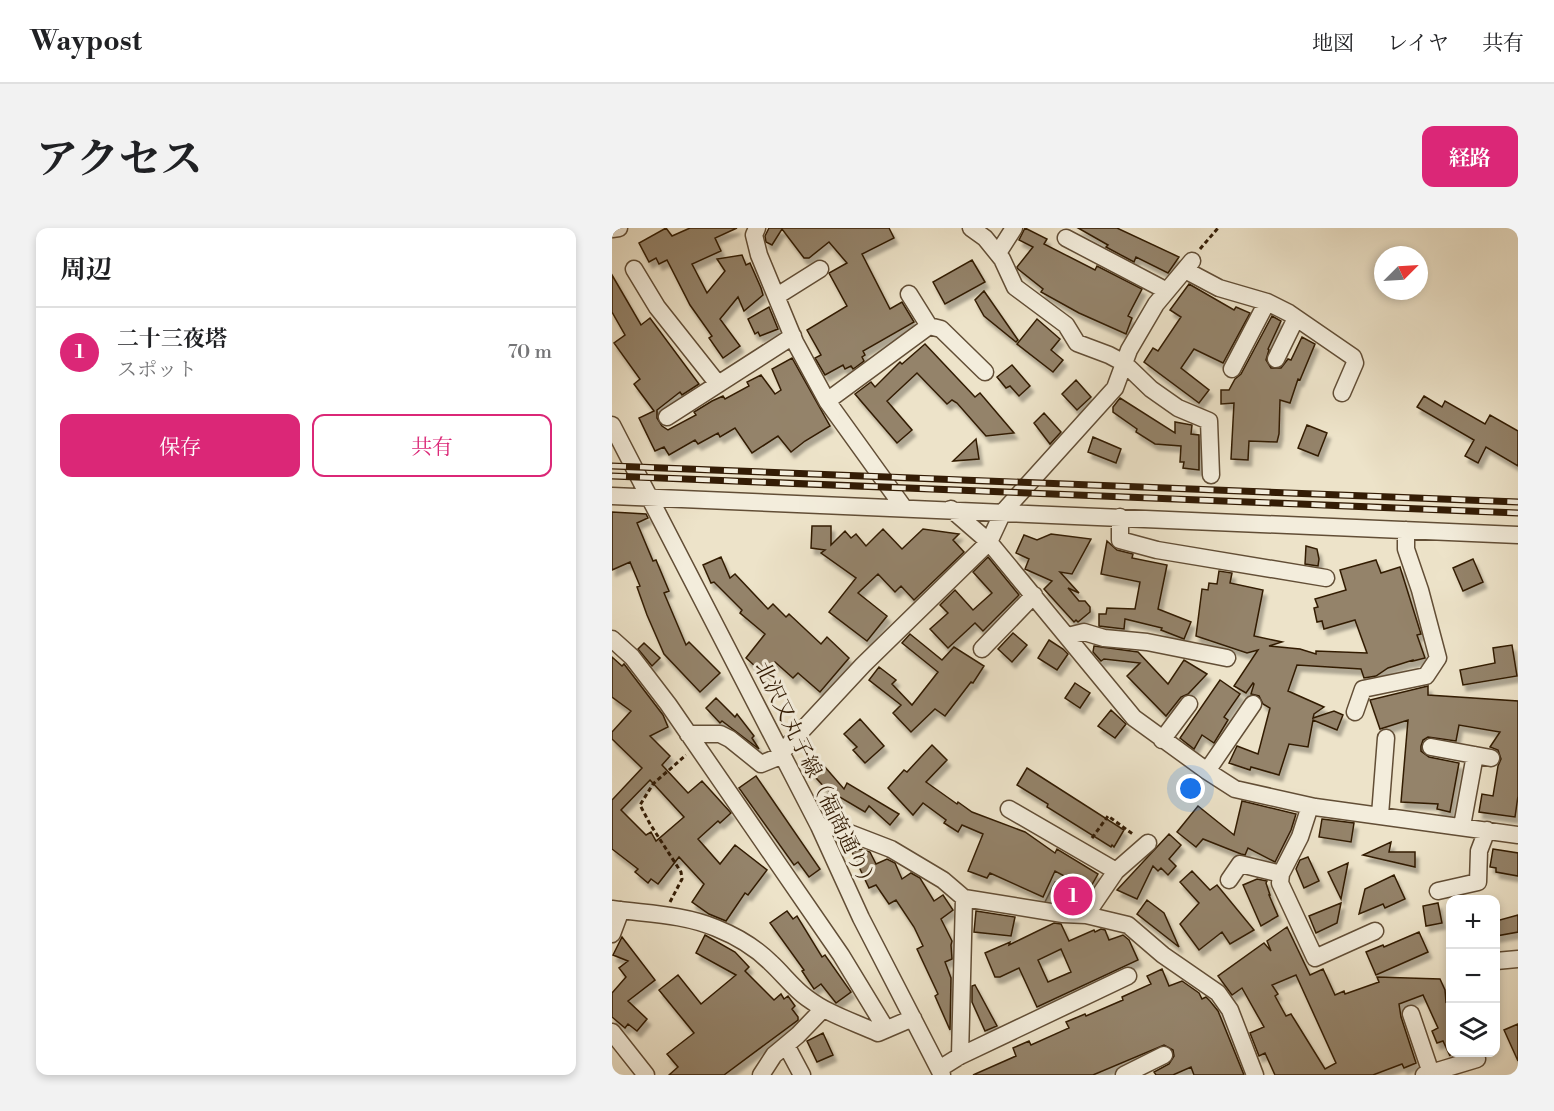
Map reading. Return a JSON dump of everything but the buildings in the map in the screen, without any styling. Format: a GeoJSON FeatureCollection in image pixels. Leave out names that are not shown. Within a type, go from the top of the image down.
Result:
{"type":"FeatureCollection","features":[{"type":"Feature","properties":{"kind":"street"},"geometry":{"type":"LineString","coordinates":[[612,229],[619,228]]}},
{"type":"Feature","properties":{"kind":"street"},"geometry":{"type":"LineString","coordinates":[[757,228],[754,235],[759,255],[793,336],[827,401],[904,508]]}},
{"type":"Feature","properties":{"kind":"street"},"geometry":{"type":"LineString","coordinates":[[971,228],[985,238],[998,253],[1015,287],[1066,325],[1077,343],[1125,363],[1151,389],[1178,408],[1209,421],[1212,475]]}},
{"type":"Feature","properties":{"kind":"street"},"geometry":{"type":"LineString","coordinates":[[998,253],[1014,228]]}},
{"type":"Feature","properties":{"kind":"street"},"geometry":{"type":"LineString","coordinates":[[1066,238],[1167,291]]}},
{"type":"Feature","properties":{"kind":"street"},"geometry":{"type":"LineString","coordinates":[[693,740],[720,734],[730,739],[761,764],[782,754],[863,665],[989,542],[1003,512],[1115,388],[1129,350],[1156,304],[1188,266],[1219,288],[1267,302],[1296,318],[1353,357],[1355,363],[1342,393]]}},
{"type":"Feature","properties":{"kind":"street"},"geometry":{"type":"LineString","coordinates":[[634,269],[657,307],[718,384]]}},
{"type":"Feature","properties":{"kind":"street"},"geometry":{"type":"LineString","coordinates":[[777,296],[820,269]]}},
{"type":"Feature","properties":{"kind":"street"},"geometry":{"type":"LineString","coordinates":[[909,294],[929,326],[941,329],[985,372]]}},
{"type":"Feature","properties":{"kind":"street"},"geometry":{"type":"LineString","coordinates":[[1232,369],[1267,302]]}},
{"type":"Feature","properties":{"kind":"street"},"geometry":{"type":"LineString","coordinates":[[1276,359],[1296,318]]}},
{"type":"Feature","properties":{"kind":"street"},"geometry":{"type":"LineString","coordinates":[[827,401],[929,326]]}},
{"type":"Feature","properties":{"kind":"street"},"geometry":{"type":"LineString","coordinates":[[667,417],[793,336]]}},
{"type":"Feature","properties":{"kind":"street","name":"北沢又丸子線（福商通り）"},"geometry":{"type":"LineString","coordinates":[[612,425],[819,826],[861,918],[940,1072]]}},
{"type":"Feature","properties":{"kind":"street"},"geometry":{"type":"LineString","coordinates":[[612,496],[1518,535]]}},
{"type":"Feature","properties":{"kind":"street"},"geometry":{"type":"LineString","coordinates":[[951,509],[989,542],[1134,718],[1206,771],[1235,789],[1310,806],[1518,835]]}},
{"type":"Feature","properties":{"kind":"street"},"geometry":{"type":"LineString","coordinates":[[1120,517],[1120,540],[1157,550],[1326,578]]}},
{"type":"Feature","properties":{"kind":"street"},"geometry":{"type":"LineString","coordinates":[[1355,712],[1363,689],[1425,676],[1438,658],[1420,590],[1406,549],[1406,530]]}},
{"type":"Feature","properties":{"kind":"street"},"geometry":{"type":"LineString","coordinates":[[982,649],[1034,595]]}},
{"type":"Feature","properties":{"kind":"street"},"geometry":{"type":"LineString","coordinates":[[1068,636],[1084,632],[1104,638],[1147,642],[1227,658]]}},
{"type":"Feature","properties":{"kind":"street"},"geometry":{"type":"LineString","coordinates":[[612,639],[647,675],[693,740],[841,955],[886,1029]]}},
{"type":"Feature","properties":{"kind":"street"},"geometry":{"type":"LineString","coordinates":[[1162,740],[1189,704]]}},
{"type":"Feature","properties":{"kind":"street"},"geometry":{"type":"LineString","coordinates":[[1206,771],[1253,704]]}},
{"type":"Feature","properties":{"kind":"street"},"geometry":{"type":"LineString","coordinates":[[1380,815],[1386,738]]}},
{"type":"Feature","properties":{"kind":"street"},"geometry":{"type":"LineString","coordinates":[[1431,747],[1483,757],[1462,826]]}},
{"type":"Feature","properties":{"kind":"street"},"geometry":{"type":"LineString","coordinates":[[1310,806],[1300,837],[1281,874],[1280,883],[1315,958],[1375,931]]}},
{"type":"Feature","properties":{"kind":"street"},"geometry":{"type":"LineString","coordinates":[[1009,809],[1116,871]]}},
{"type":"Feature","properties":{"kind":"street"},"geometry":{"type":"LineString","coordinates":[[819,826],[834,827],[891,849],[943,880],[964,898],[1064,914],[1086,915],[1128,925],[1163,955],[1218,993],[1230,1010],[1255,1075]]}},
{"type":"Feature","properties":{"kind":"street"},"geometry":{"type":"LineString","coordinates":[[1438,891],[1478,882],[1479,851],[1487,830]]}},
{"type":"Feature","properties":{"kind":"street"},"geometry":{"type":"LineString","coordinates":[[1086,915],[1116,871],[1147,843]]}},
{"type":"Feature","properties":{"kind":"street"},"geometry":{"type":"LineString","coordinates":[[1229,880],[1240,864],[1281,874]]}},
{"type":"Feature","properties":{"kind":"street"},"geometry":{"type":"LineString","coordinates":[[960,1056],[964,898]]}},
{"type":"Feature","properties":{"kind":"street"},"geometry":{"type":"LineString","coordinates":[[612,934],[616,910],[664,914],[692,920],[736,937],[768,960],[806,998],[823,1009],[878,1033],[913,1018]]}},
{"type":"Feature","properties":{"kind":"street"},"geometry":{"type":"LineString","coordinates":[[1500,961],[1518,959]]}},
{"type":"Feature","properties":{"kind":"street"},"geometry":{"type":"LineString","coordinates":[[940,1072],[960,1056],[1128,976]]}},
{"type":"Feature","properties":{"kind":"street"},"geometry":{"type":"LineString","coordinates":[[761,1075],[774,1055],[823,1009]]}},
{"type":"Feature","properties":{"kind":"street"},"geometry":{"type":"LineString","coordinates":[[1412,1014],[1427,1074],[1477,1059]]}},
{"type":"Feature","properties":{"kind":"street"},"geometry":{"type":"LineString","coordinates":[[612,1032],[646,1075]]}},
{"type":"Feature","properties":{"kind":"street"},"geometry":{"type":"LineString","coordinates":[[786,1045],[802,1075]]}},
{"type":"Feature","properties":{"kind":"street"},"geometry":{"type":"LineString","coordinates":[[1124,1075],[1164,1055]]}},
{"type":"Feature","properties":{"kind":"path"},"geometry":{"type":"LineString","coordinates":[[1188,266],[1218,228]]}},
{"type":"Feature","properties":{"kind":"path"},"geometry":{"type":"LineString","coordinates":[[664,914],[682,879],[681,872],[640,805],[653,784],[674,764],[693,740]]}},
{"type":"Feature","properties":{"kind":"path"},"geometry":{"type":"LineString","coordinates":[[1082,852],[1109,815],[1147,843]]}},
{"type":"Feature","properties":{"kind":"shaded area"},"geometry":{"type":"Polygon","coordinates":[[[1055,882],[1084,894],[1074,910],[1044,904],[1055,882]]]}},
{"type":"Feature","properties":{"kind":"railway"},"geometry":{"type":"LineString","coordinates":[[612,466],[1518,502]]}},
{"type":"Feature","properties":{"kind":"railway"},"geometry":{"type":"LineString","coordinates":[[612,476],[1518,513]]}},
{"type":"Feature","properties":{"kind":"place","name":"二十三夜塔"},"geometry":{"type":"Point","coordinates":[1073,896]}}]}
